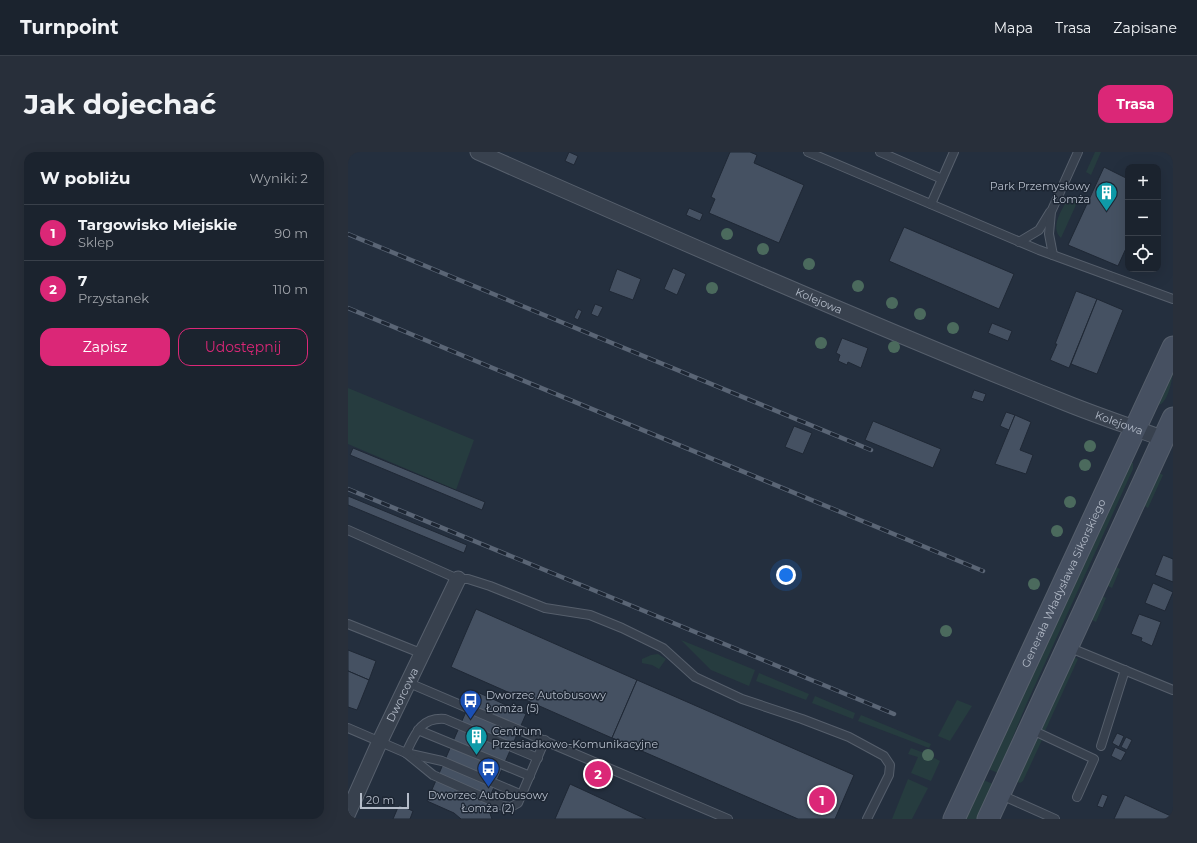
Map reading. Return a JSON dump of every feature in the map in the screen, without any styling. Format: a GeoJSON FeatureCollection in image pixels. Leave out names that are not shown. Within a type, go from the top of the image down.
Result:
{"type":"FeatureCollection","features":[{"type":"Feature","properties":{"kind":"main road","name":"Generała Władysława Sikorskiego"},"geometry":{"type":"LineString","coordinates":[[954,819],[1173,347]]}},
{"type":"Feature","properties":{"kind":"main road"},"geometry":{"type":"LineString","coordinates":[[988,819],[1173,418]]}},
{"type":"Feature","properties":{"kind":"street","name":"Kolejowa"},"geometry":{"type":"LineString","coordinates":[[478,152],[671,237],[1067,404],[1164,439]]}},
{"type":"Feature","properties":{"kind":"street","name":"Dworcowa"},"geometry":{"type":"LineString","coordinates":[[348,813],[380,741],[458,579]]}},
{"type":"Feature","properties":{"kind":"lane"},"geometry":{"type":"LineString","coordinates":[[808,152],[1019,242],[1173,299]]}},
{"type":"Feature","properties":{"kind":"lane"},"geometry":{"type":"LineString","coordinates":[[880,152],[942,178]]}},
{"type":"Feature","properties":{"kind":"lane"},"geometry":{"type":"LineString","coordinates":[[931,204],[954,152]]}},
{"type":"Feature","properties":{"kind":"lane"},"geometry":{"type":"LineString","coordinates":[[1019,242],[1039,230],[1051,212],[1078,152]]}},
{"type":"Feature","properties":{"kind":"lane"},"geometry":{"type":"LineString","coordinates":[[1051,212],[1049,234],[1053,255]]}},
{"type":"Feature","properties":{"kind":"lane"},"geometry":{"type":"LineString","coordinates":[[348,530],[458,579],[468,579],[490,586],[545,608],[590,615],[622,628],[663,648],[695,677],[742,699],[802,719],[849,737],[884,756],[890,765],[889,775],[867,819]]}},
{"type":"Feature","properties":{"kind":"lane"},"geometry":{"type":"LineString","coordinates":[[348,624],[423,654]]}},
{"type":"Feature","properties":{"kind":"lane"},"geometry":{"type":"LineString","coordinates":[[1067,647],[1173,690]]}},
{"type":"Feature","properties":{"kind":"lane"},"geometry":{"type":"LineString","coordinates":[[1101,746],[1125,670]]}},
{"type":"Feature","properties":{"kind":"lane"},"geometry":{"type":"LineString","coordinates":[[409,683],[728,819]]}},
{"type":"Feature","properties":{"kind":"lane"},"geometry":{"type":"LineString","coordinates":[[406,753],[420,726],[432,720],[445,718],[538,758]]}},
{"type":"Feature","properties":{"kind":"lane"},"geometry":{"type":"LineString","coordinates":[[348,728],[406,753],[442,761],[522,795]]}},
{"type":"Feature","properties":{"kind":"lane"},"geometry":{"type":"LineString","coordinates":[[1029,729],[1094,759],[1076,797]]}},
{"type":"Feature","properties":{"kind":"lane"},"geometry":{"type":"LineString","coordinates":[[418,730],[530,776]]}},
{"type":"Feature","properties":{"kind":"lane"},"geometry":{"type":"LineString","coordinates":[[406,753],[434,775],[503,806],[514,806],[518,803],[522,795],[545,740]]}},
{"type":"Feature","properties":{"kind":"lane"},"geometry":{"type":"LineString","coordinates":[[999,794],[1055,819]]}},
{"type":"Feature","properties":{"kind":"green space"},"geometry":{"type":"Polygon","coordinates":[[[1095,152],[1101,152],[1091,175],[1086,172],[1095,152]]]}},
{"type":"Feature","properties":{"kind":"green space"},"geometry":{"type":"Polygon","coordinates":[[[1080,196],[1061,238],[1056,228],[1058,218],[1069,197],[1080,196]]]}},
{"type":"Feature","properties":{"kind":"green space"},"geometry":{"type":"Polygon","coordinates":[[[1173,369],[1171,384],[1167,395],[1159,405],[1158,403],[1173,369]]]}},
{"type":"Feature","properties":{"kind":"green space"},"geometry":{"type":"Polygon","coordinates":[[[348,388],[474,440],[456,490],[348,444],[348,388]]]}},
{"type":"Feature","properties":{"kind":"green space"},"geometry":{"type":"Polygon","coordinates":[[[1131,462],[1133,463],[1133,469],[1026,705],[998,773],[986,768],[1131,462]]]}},
{"type":"Feature","properties":{"kind":"green space"},"geometry":{"type":"Polygon","coordinates":[[[1159,473],[1163,475],[1148,508],[1143,505],[1159,473]]]}},
{"type":"Feature","properties":{"kind":"green space"},"geometry":{"type":"Polygon","coordinates":[[[1116,567],[1120,569],[1112,588],[1106,585],[1116,567]]]}},
{"type":"Feature","properties":{"kind":"green space"},"geometry":{"type":"Polygon","coordinates":[[[1102,596],[1106,598],[1096,622],[1090,619],[1102,596]]]}},
{"type":"Feature","properties":{"kind":"green space"},"geometry":{"type":"Polygon","coordinates":[[[681,640],[755,670],[749,686],[711,670],[681,640]]]}},
{"type":"Feature","properties":{"kind":"green space"},"geometry":{"type":"Polygon","coordinates":[[[658,654],[666,659],[659,669],[652,665],[642,663],[642,659],[658,654]]]}},
{"type":"Feature","properties":{"kind":"green space"},"geometry":{"type":"Polygon","coordinates":[[[1072,656],[1078,659],[1045,731],[1041,729],[1072,656]]]}},
{"type":"Feature","properties":{"kind":"green space"},"geometry":{"type":"Polygon","coordinates":[[[759,673],[809,694],[806,700],[756,681],[759,673]]]}},
{"type":"Feature","properties":{"kind":"green space"},"geometry":{"type":"Polygon","coordinates":[[[815,696],[855,713],[853,719],[812,703],[815,696]]]}},
{"type":"Feature","properties":{"kind":"green space"},"geometry":{"type":"Polygon","coordinates":[[[957,700],[972,706],[950,741],[938,736],[957,700]]]}},
{"type":"Feature","properties":{"kind":"green space"},"geometry":{"type":"Polygon","coordinates":[[[861,715],[931,744],[929,748],[858,721],[861,715]]]}},
{"type":"Feature","properties":{"kind":"green space"},"geometry":{"type":"Polygon","coordinates":[[[1036,738],[1042,740],[1023,781],[1020,783],[1016,781],[1036,738]]]}},
{"type":"Feature","properties":{"kind":"green space"},"geometry":{"type":"Polygon","coordinates":[[[911,748],[940,761],[931,781],[911,773],[918,757],[908,754],[911,748]]]}},
{"type":"Feature","properties":{"kind":"green space"},"geometry":{"type":"Polygon","coordinates":[[[908,779],[928,788],[912,819],[892,819],[908,779]]]}},
{"type":"Feature","properties":{"kind":"green space"},"geometry":{"type":"Polygon","coordinates":[[[981,779],[993,784],[977,819],[963,819],[981,779]]]}},
{"type":"Feature","properties":{"kind":"building"},"geometry":{"type":"Polygon","coordinates":[[[569,152],[578,156],[574,165],[565,161],[569,152]]]}},
{"type":"Feature","properties":{"kind":"building"},"geometry":{"type":"Polygon","coordinates":[[[730,152],[750,152],[757,155],[754,163],[804,185],[779,243],[709,213],[715,199],[711,197],[730,152]]]}},
{"type":"Feature","properties":{"kind":"building","name":"Park Przemysłowy Łomża"},"geometry":{"type":"Polygon","coordinates":[[[1104,167],[1125,178],[1125,251],[1118,266],[1068,245],[1104,167]]]}},
{"type":"Feature","properties":{"kind":"building"},"geometry":{"type":"Polygon","coordinates":[[[689,208],[703,214],[700,221],[686,215],[689,208]]]}},
{"type":"Feature","properties":{"kind":"building"},"geometry":{"type":"Polygon","coordinates":[[[904,227],[1014,274],[999,309],[889,261],[904,227]]]}},
{"type":"Feature","properties":{"kind":"building"},"geometry":{"type":"Polygon","coordinates":[[[673,268],[686,274],[677,295],[664,289],[673,268]]]}},
{"type":"Feature","properties":{"kind":"building"},"geometry":{"type":"Polygon","coordinates":[[[617,269],[641,279],[633,300],[609,291],[617,269]]]}},
{"type":"Feature","properties":{"kind":"building"},"geometry":{"type":"Polygon","coordinates":[[[1076,291],[1097,299],[1069,368],[1050,360],[1076,291]]]}},
{"type":"Feature","properties":{"kind":"building"},"geometry":{"type":"Polygon","coordinates":[[[1097,299],[1123,310],[1097,374],[1071,364],[1097,299]]]}},
{"type":"Feature","properties":{"kind":"building"},"geometry":{"type":"Polygon","coordinates":[[[595,304],[603,307],[598,317],[591,314],[595,304]]]}},
{"type":"Feature","properties":{"kind":"building"},"geometry":{"type":"Polygon","coordinates":[[[578,309],[582,311],[578,320],[574,318],[578,309]]]}},
{"type":"Feature","properties":{"kind":"building"},"geometry":{"type":"Polygon","coordinates":[[[992,323],[1012,331],[1008,341],[988,333],[992,323]]]}},
{"type":"Feature","properties":{"kind":"building"},"geometry":{"type":"Polygon","coordinates":[[[842,338],[868,348],[861,368],[848,362],[847,365],[838,361],[840,355],[836,353],[842,338]]]}},
{"type":"Feature","properties":{"kind":"building"},"geometry":{"type":"Polygon","coordinates":[[[974,390],[986,394],[983,402],[971,398],[974,390]]]}},
{"type":"Feature","properties":{"kind":"building"},"geometry":{"type":"Polygon","coordinates":[[[1006,412],[1015,415],[1009,430],[1000,426],[1006,412]]]}},
{"type":"Feature","properties":{"kind":"building"},"geometry":{"type":"Polygon","coordinates":[[[1015,415],[1031,422],[1020,450],[1033,455],[1026,474],[995,464],[1015,415]]]}},
{"type":"Feature","properties":{"kind":"building"},"geometry":{"type":"Polygon","coordinates":[[[873,421],[941,449],[933,468],[865,440],[873,421]]]}},
{"type":"Feature","properties":{"kind":"building"},"geometry":{"type":"Polygon","coordinates":[[[794,426],[812,433],[803,454],[785,447],[794,426]]]}},
{"type":"Feature","properties":{"kind":"building"},"geometry":{"type":"Polygon","coordinates":[[[353,448],[485,502],[482,510],[350,455],[353,448]]]}},
{"type":"Feature","properties":{"kind":"building"},"geometry":{"type":"Polygon","coordinates":[[[348,496],[467,545],[464,553],[348,505],[348,496]]]}},
{"type":"Feature","properties":{"kind":"building"},"geometry":{"type":"Polygon","coordinates":[[[1163,555],[1173,559],[1173,582],[1155,575],[1163,555]]]}},
{"type":"Feature","properties":{"kind":"building"},"geometry":{"type":"Polygon","coordinates":[[[1153,583],[1173,592],[1165,611],[1145,603],[1153,583]]]}},
{"type":"Feature","properties":{"kind":"building"},"geometry":{"type":"Polygon","coordinates":[[[476,609],[637,680],[612,738],[451,667],[476,609]]]}},
{"type":"Feature","properties":{"kind":"building"},"geometry":{"type":"Polygon","coordinates":[[[1139,614],[1161,622],[1152,646],[1141,641],[1142,638],[1131,634],[1139,614]]]}},
{"type":"Feature","properties":{"kind":"building"},"geometry":{"type":"Polygon","coordinates":[[[348,650],[376,661],[369,680],[348,671],[348,650]]]}},
{"type":"Feature","properties":{"kind":"building"},"geometry":{"type":"Polygon","coordinates":[[[348,671],[369,680],[357,710],[348,707],[348,671]]]}},
{"type":"Feature","properties":{"kind":"building"},"geometry":{"type":"Polygon","coordinates":[[[637,680],[854,775],[835,819],[798,819],[612,738],[637,680]]]}},
{"type":"Feature","properties":{"kind":"building","name":"Centrum Przesiadkowo-Komunikacyjne"},"geometry":{"type":"Polygon","coordinates":[[[475,691],[526,714],[488,801],[488,808],[492,819],[461,819],[454,813],[427,801],[475,691]]]}},
{"type":"Feature","properties":{"kind":"building"},"geometry":{"type":"Polygon","coordinates":[[[1117,733],[1124,736],[1119,747],[1112,743],[1117,733]]]}},
{"type":"Feature","properties":{"kind":"building"},"geometry":{"type":"Polygon","coordinates":[[[1126,737],[1132,740],[1127,750],[1121,747],[1126,737]]]}},
{"type":"Feature","properties":{"kind":"building"},"geometry":{"type":"Polygon","coordinates":[[[1115,747],[1126,752],[1121,761],[1111,756],[1115,747]]]}},
{"type":"Feature","properties":{"kind":"building"},"geometry":{"type":"Polygon","coordinates":[[[570,784],[646,819],[555,819],[570,784]]]}},
{"type":"Feature","properties":{"kind":"building"},"geometry":{"type":"Polygon","coordinates":[[[1102,794],[1108,796],[1103,808],[1097,806],[1102,794]]]}},
{"type":"Feature","properties":{"kind":"building"},"geometry":{"type":"Polygon","coordinates":[[[1125,795],[1173,817],[1173,819],[1114,819],[1125,795]]]}},
{"type":"Feature","properties":{"kind":"building"},"geometry":{"type":"Polygon","coordinates":[[[399,805],[413,811],[410,819],[393,819],[399,805]]]}},
{"type":"Feature","properties":{"kind":"railway"},"geometry":{"type":"LineString","coordinates":[[348,234],[871,450]]}},
{"type":"Feature","properties":{"kind":"railway"},"geometry":{"type":"LineString","coordinates":[[348,308],[983,571]]}},
{"type":"Feature","properties":{"kind":"railway"},"geometry":{"type":"LineString","coordinates":[[348,489],[894,714]]}},
{"type":"Feature","properties":{"kind":"place","name":"Park Przemysłowy Łomża"},"geometry":{"type":"Point","coordinates":[1106,212]}},
{"type":"Feature","properties":{"kind":"place","name":"Dworzec Autobusowy Łomża (5)"},"geometry":{"type":"Point","coordinates":[471,720]}},
{"type":"Feature","properties":{"kind":"place","name":"Centrum Przesiadkowo-Komunikacyjne"},"geometry":{"type":"Point","coordinates":[477,756]}},
{"type":"Feature","properties":{"kind":"place","name":"7"},"geometry":{"type":"Point","coordinates":[598,774]}},
{"type":"Feature","properties":{"kind":"place","name":"Dworzec Autobusowy Łomża (2)"},"geometry":{"type":"Point","coordinates":[488,788]}},
{"type":"Feature","properties":{"kind":"place","name":"Targowisko Miejskie"},"geometry":{"type":"Point","coordinates":[822,800]}}]}
